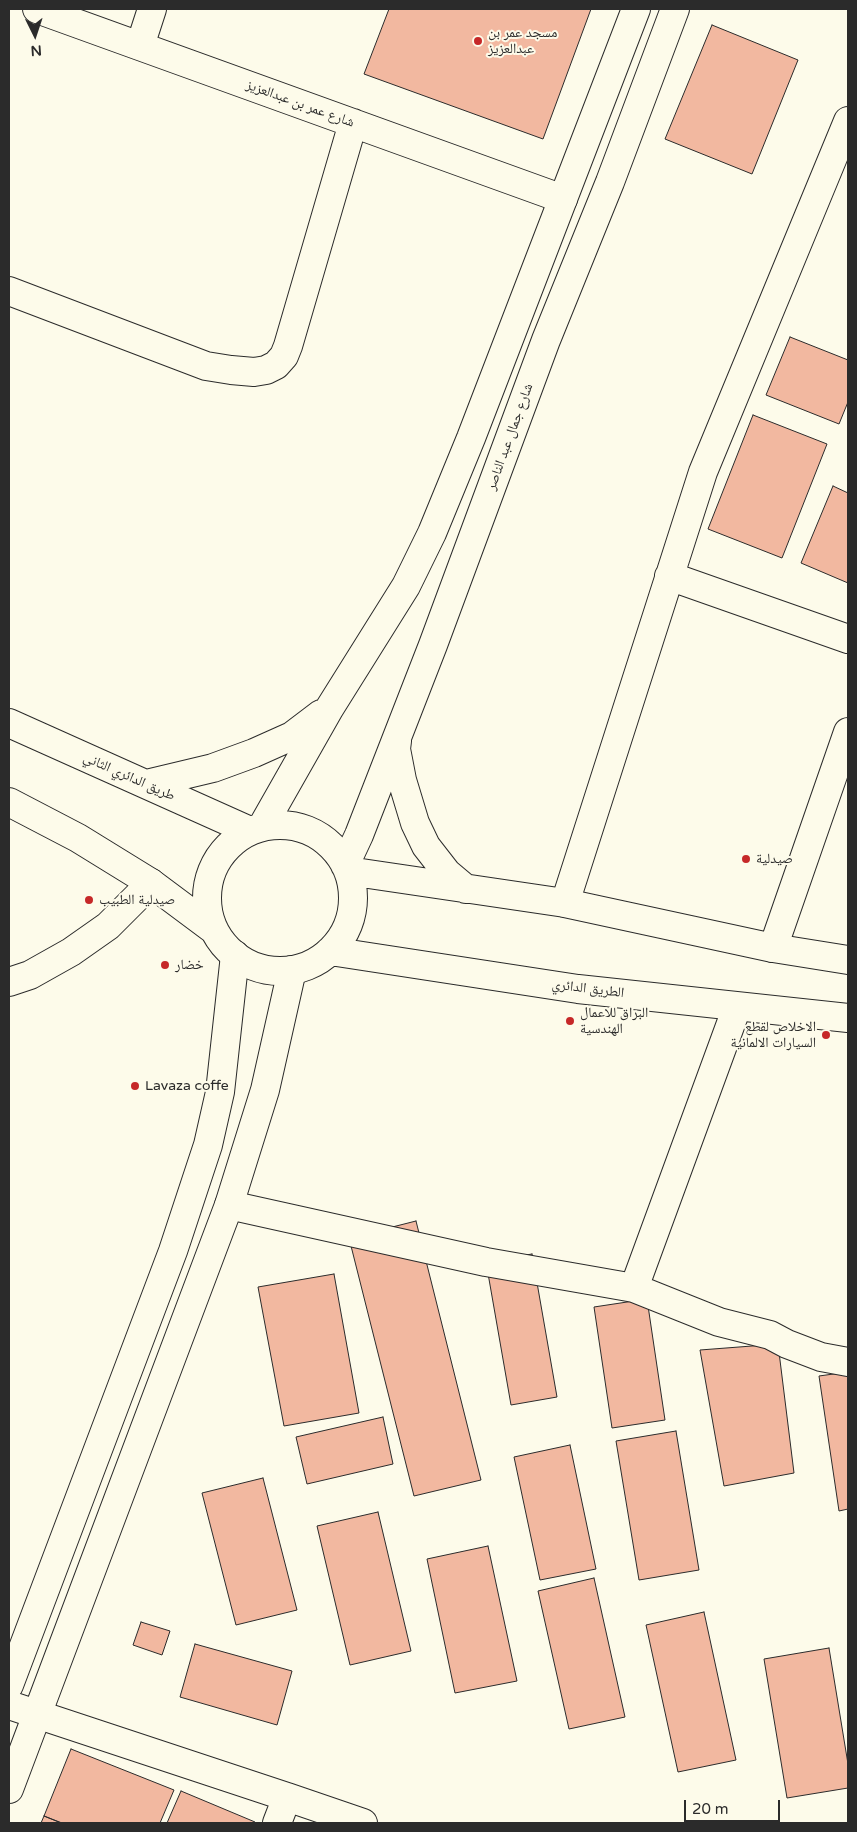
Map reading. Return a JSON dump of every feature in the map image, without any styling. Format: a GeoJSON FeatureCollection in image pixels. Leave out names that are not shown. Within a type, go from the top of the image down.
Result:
{"type":"FeatureCollection","features":[{"type":"Feature","properties":{"kind":"street","name":"شارع عمر بن عبدالعزيز"},"geometry":{"type":"LineString","coordinates":[[37,9],[563,199]]}},
{"type":"Feature","properties":{"kind":"street"},"geometry":{"type":"LineString","coordinates":[[140,46],[152,9]]}},
{"type":"Feature","properties":{"kind":"street"},"geometry":{"type":"LineString","coordinates":[[256,829],[406,586],[432,533],[636,9]]}},
{"type":"Feature","properties":{"kind":"street","name":"شارع جمال عبد الناصر"},"geometry":{"type":"LineString","coordinates":[[347,868],[433,645],[546,340],[610,182],[675,9]]}},
{"type":"Feature","properties":{"kind":"street"},"geometry":{"type":"LineString","coordinates":[[565,903],[703,472],[848,121]]}},
{"type":"Feature","properties":{"kind":"street"},"geometry":{"type":"LineString","coordinates":[[9,292],[206,366],[254,372],[266,370],[284,356],[288,346],[352,123]]}},
{"type":"Feature","properties":{"kind":"street"},"geometry":{"type":"LineString","coordinates":[[670,576],[848,639]]}},
{"type":"Feature","properties":{"kind":"street"},"geometry":{"type":"LineString","coordinates":[[146,784],[213,768],[254,753],[292,736],[329,709]]}},
{"type":"Feature","properties":{"kind":"street","name":"طريق الدائري الثاني"},"geometry":{"type":"LineString","coordinates":[[9,723],[146,784],[256,829]]}},
{"type":"Feature","properties":{"kind":"street"},"geometry":{"type":"LineString","coordinates":[[773,948],[848,732]]}},
{"type":"Feature","properties":{"kind":"street"},"geometry":{"type":"LineString","coordinates":[[398,736],[396,749],[402,780],[415,823],[432,854],[447,873],[466,889]]}},
{"type":"Feature","properties":{"kind":"street"},"geometry":{"type":"LineString","coordinates":[[9,802],[78,838],[151,883],[214,930],[235,955],[252,966],[272,970],[292,970],[312,963],[330,952],[344,934],[352,914],[353,892],[347,868],[324,839],[295,826],[256,829],[230,844],[216,862],[208,884],[207,908],[214,930]]}},
{"type":"Feature","properties":{"kind":"street"},"geometry":{"type":"LineString","coordinates":[[347,868],[466,889],[565,903],[773,948],[848,960]]}},
{"type":"Feature","properties":{"kind":"street"},"geometry":{"type":"LineString","coordinates":[[9,982],[30,975],[72,952],[108,926],[151,883]]}},
{"type":"Feature","properties":{"kind":"street","name":"الطريق الدائري"},"geometry":{"type":"LineString","coordinates":[[330,952],[578,989],[848,1018]]}},
{"type":"Feature","properties":{"kind":"street"},"geometry":{"type":"LineString","coordinates":[[9,1685],[173,1250],[208,1145],[220,1092],[235,955]]}},
{"type":"Feature","properties":{"kind":"street"},"geometry":{"type":"LineString","coordinates":[[9,1789],[229,1205],[265,1090],[292,970]]}},
{"type":"Feature","properties":{"kind":"street"},"geometry":{"type":"LineString","coordinates":[[634,1288],[737,1006]]}},
{"type":"Feature","properties":{"kind":"street"},"geometry":{"type":"LineString","coordinates":[[229,1205],[486,1262],[634,1288],[719,1322],[770,1335],[787,1344],[821,1357],[848,1362]]}},
{"type":"Feature","properties":{"kind":"street"},"geometry":{"type":"LineString","coordinates":[[9,1705],[363,1823]]}},
{"type":"Feature","properties":{"kind":"street"},"geometry":{"type":"LineString","coordinates":[[277,1823],[287,1797]]}},
{"type":"Feature","properties":{"kind":"building","name":"مسجد عمر بن عبدالعزيز"},"geometry":{"type":"Polygon","coordinates":[[[389,9],[591,9],[543,139],[364,74],[389,9]]]}},
{"type":"Feature","properties":{"kind":"building"},"geometry":{"type":"Polygon","coordinates":[[[712,25],[798,60],[752,174],[665,139],[712,25]]]}},
{"type":"Feature","properties":{"kind":"building"},"geometry":{"type":"Polygon","coordinates":[[[790,337],[848,360],[848,402],[839,424],[766,395],[790,337]]]}},
{"type":"Feature","properties":{"kind":"building"},"geometry":{"type":"Polygon","coordinates":[[[753,415],[827,444],[782,558],[708,529],[753,415]]]}},
{"type":"Feature","properties":{"kind":"building"},"geometry":{"type":"Polygon","coordinates":[[[833,486],[848,493],[848,583],[801,563],[833,486]]]}},
{"type":"Feature","properties":{"kind":"building"},"geometry":{"type":"Polygon","coordinates":[[[416,1221],[481,1480],[414,1496],[349,1238],[416,1221]]]}},
{"type":"Feature","properties":{"kind":"building"},"geometry":{"type":"Polygon","coordinates":[[[532,1254],[557,1397],[511,1405],[486,1262],[532,1254]]]}},
{"type":"Feature","properties":{"kind":"building"},"geometry":{"type":"Polygon","coordinates":[[[334,1274],[359,1413],[284,1426],[258,1287],[334,1274]]]}},
{"type":"Feature","properties":{"kind":"building"},"geometry":{"type":"Polygon","coordinates":[[[647,1299],[665,1420],[612,1428],[594,1307],[647,1299]]]}},
{"type":"Feature","properties":{"kind":"building"},"geometry":{"type":"Polygon","coordinates":[[[778,1344],[794,1473],[724,1486],[700,1350],[778,1344]]]}},
{"type":"Feature","properties":{"kind":"building"},"geometry":{"type":"Polygon","coordinates":[[[848,1372],[848,1509],[839,1511],[819,1376],[848,1372]]]}},
{"type":"Feature","properties":{"kind":"building"},"geometry":{"type":"Polygon","coordinates":[[[383,1417],[393,1464],[307,1484],[296,1437],[383,1417]]]}},
{"type":"Feature","properties":{"kind":"building"},"geometry":{"type":"Polygon","coordinates":[[[676,1431],[699,1570],[639,1580],[616,1441],[676,1431]]]}},
{"type":"Feature","properties":{"kind":"building"},"geometry":{"type":"Polygon","coordinates":[[[570,1445],[596,1569],[540,1580],[514,1457],[570,1445]]]}},
{"type":"Feature","properties":{"kind":"building"},"geometry":{"type":"Polygon","coordinates":[[[263,1478],[297,1610],[236,1625],[202,1493],[263,1478]]]}},
{"type":"Feature","properties":{"kind":"building"},"geometry":{"type":"Polygon","coordinates":[[[378,1512],[411,1651],[350,1665],[317,1526],[378,1512]]]}},
{"type":"Feature","properties":{"kind":"building"},"geometry":{"type":"Polygon","coordinates":[[[488,1546],[517,1681],[455,1693],[427,1559],[488,1546]]]}},
{"type":"Feature","properties":{"kind":"building"},"geometry":{"type":"Polygon","coordinates":[[[594,1578],[625,1717],[569,1729],[538,1591],[594,1578]]]}},
{"type":"Feature","properties":{"kind":"building"},"geometry":{"type":"Polygon","coordinates":[[[704,1612],[736,1760],[678,1772],[646,1625],[704,1612]]]}},
{"type":"Feature","properties":{"kind":"building"},"geometry":{"type":"Polygon","coordinates":[[[141,1622],[170,1631],[162,1655],[133,1645],[141,1622]]]}},
{"type":"Feature","properties":{"kind":"building"},"geometry":{"type":"Polygon","coordinates":[[[195,1644],[292,1671],[277,1725],[180,1697],[195,1644]]]}},
{"type":"Feature","properties":{"kind":"building"},"geometry":{"type":"Polygon","coordinates":[[[829,1648],[848,1764],[848,1788],[787,1798],[764,1659],[829,1648]]]}},
{"type":"Feature","properties":{"kind":"building"},"geometry":{"type":"Polygon","coordinates":[[[71,1749],[174,1790],[160,1823],[62,1823],[44,1816],[71,1749]]]}},
{"type":"Feature","properties":{"kind":"building"},"geometry":{"type":"Polygon","coordinates":[[[181,1791],[255,1822],[167,1823],[181,1791]]]}},
{"type":"Feature","properties":{"kind":"building"},"geometry":{"type":"Polygon","coordinates":[[[44,1816],[61,1823],[41,1823],[44,1816]]]}},
{"type":"Feature","properties":{"kind":"place","name":"مسجد عمر بن عبدالعزيز"},"geometry":{"type":"Point","coordinates":[478,41]}},
{"type":"Feature","properties":{"kind":"place","name":"صيدلية"},"geometry":{"type":"Point","coordinates":[746,859]}},
{"type":"Feature","properties":{"kind":"place","name":"صيدلية الطبيب"},"geometry":{"type":"Point","coordinates":[89,900]}},
{"type":"Feature","properties":{"kind":"place","name":"خضار"},"geometry":{"type":"Point","coordinates":[165,965]}},
{"type":"Feature","properties":{"kind":"place","name":"البراق للاعمال الهندسية"},"geometry":{"type":"Point","coordinates":[570,1021]}},
{"type":"Feature","properties":{"kind":"place","name":"الاخلاص لقطع السيارات الالمانية"},"geometry":{"type":"Point","coordinates":[826,1035]}},
{"type":"Feature","properties":{"kind":"place","name":"Lavaza coffe"},"geometry":{"type":"Point","coordinates":[135,1086]}}]}
